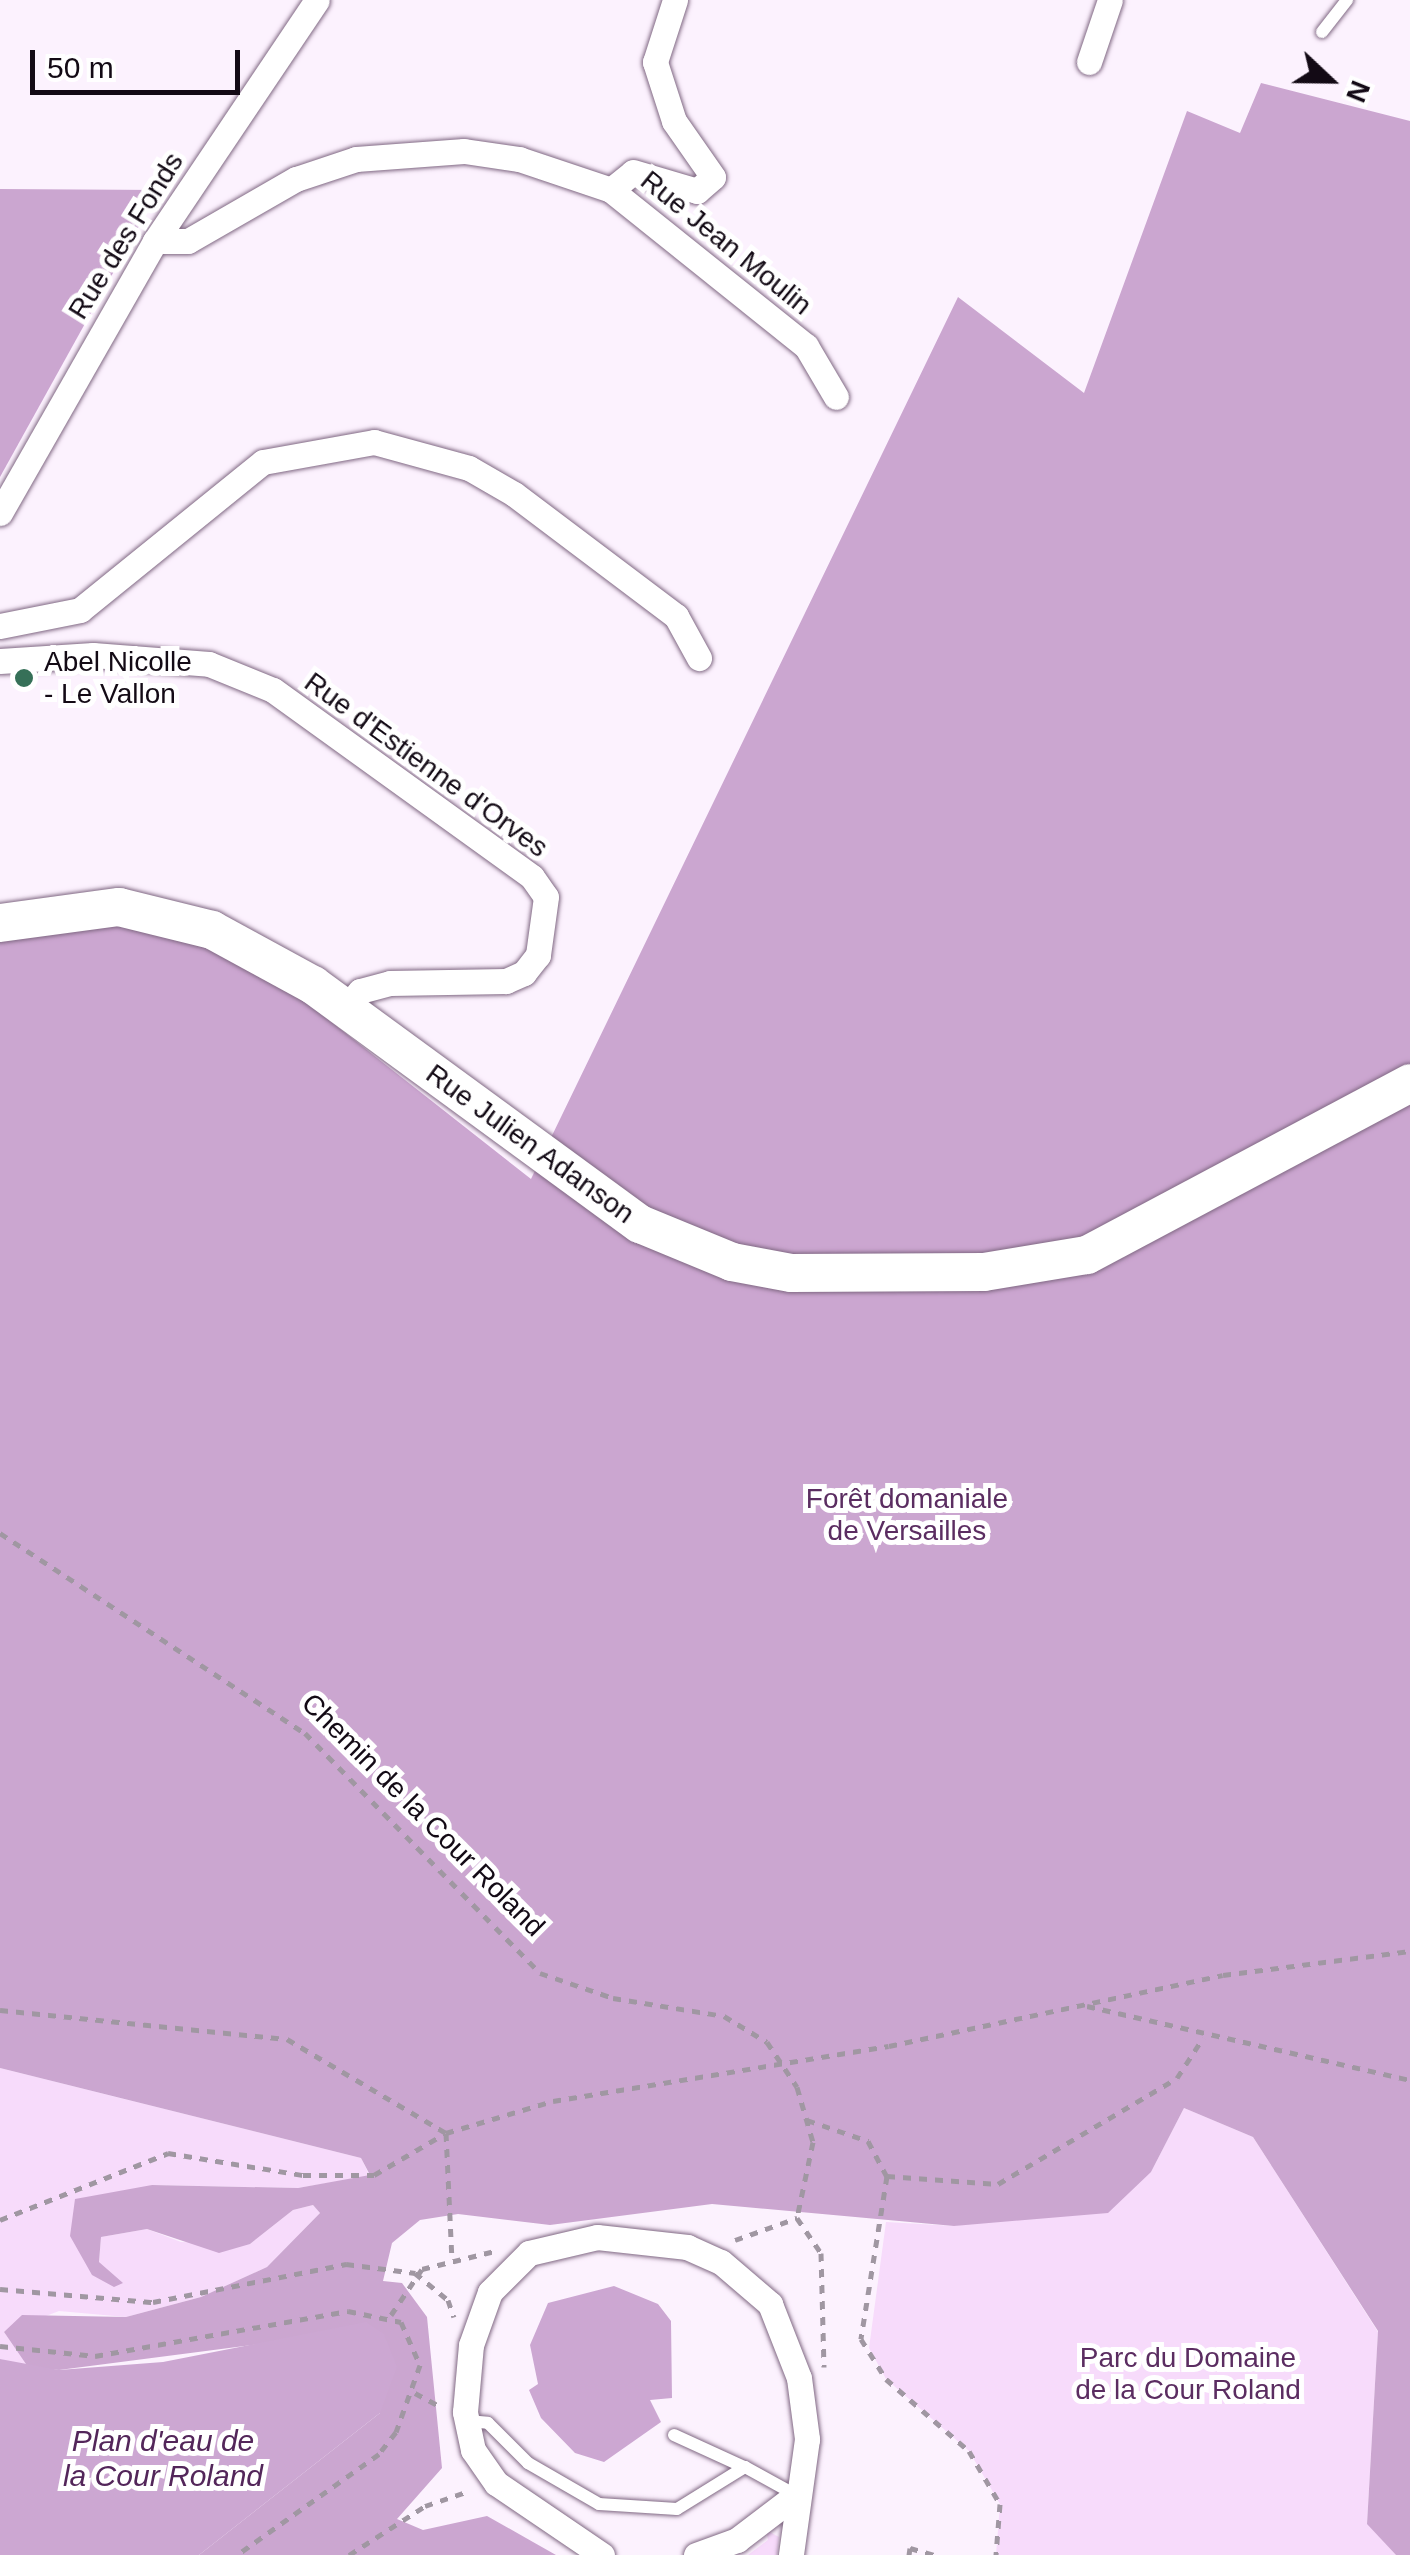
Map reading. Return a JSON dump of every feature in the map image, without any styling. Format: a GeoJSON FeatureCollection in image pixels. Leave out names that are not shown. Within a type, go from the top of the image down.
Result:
{"type":"FeatureCollection","features":[{"type":"Feature","properties":{"kind":"main road","name":"Rue Julien Adanson"},"geometry":{"type":"LineString","coordinates":[[0,923],[88,907],[182,918],[251,948],[344,1008],[640,1224],[732,1262],[832,1277],[984,1272],[1086,1255],[1180,1214],[1410,1083]]}},
{"type":"Feature","properties":{"kind":"street","name":"Rue des Fonds"},"geometry":{"type":"LineString","coordinates":[[0,513],[155,241],[317,0]]}},
{"type":"Feature","properties":{"kind":"street"},"geometry":{"type":"LineString","coordinates":[[611,190],[633,172],[697,191],[713,177],[674,121],[655,62],[675,0]]}},
{"type":"Feature","properties":{"kind":"street"},"geometry":{"type":"LineString","coordinates":[[1089,62],[1110,0]]}},
{"type":"Feature","properties":{"kind":"street","name":"Rue Jean Moulin"},"geometry":{"type":"LineString","coordinates":[[155,241],[188,241],[296,179],[356,159],[464,151],[611,190],[806,346],[836,397]]}},
{"type":"Feature","properties":{"kind":"street"},"geometry":{"type":"LineString","coordinates":[[0,626],[80,610],[262,462],[374,442],[469,468],[514,494],[676,616],[700,658]]}},
{"type":"Feature","properties":{"kind":"street","name":"Rue d'Estienne d'Orves"},"geometry":{"type":"LineString","coordinates":[[0,662],[93,654],[209,664],[273,690],[487,844],[546,898],[546,925],[524,973],[506,982],[390,982],[360,991],[344,1008]]}},
{"type":"Feature","properties":{"kind":"street"},"geometry":{"type":"LineString","coordinates":[[602,2555],[496,2483],[456,2415],[484,2304],[529,2252],[597,2237],[687,2248],[721,2262],[770,2304],[798,2378],[801,2484],[791,2555]]}},
{"type":"Feature","properties":{"kind":"street"},"geometry":{"type":"LineString","coordinates":[[696,2555],[736,2540],[801,2484]]}},
{"type":"Feature","properties":{"kind":"lane"},"geometry":{"type":"LineString","coordinates":[[1322,32],[1347,0]]}},
{"type":"Feature","properties":{"kind":"lane"},"geometry":{"type":"LineString","coordinates":[[456,2415],[488,2424],[567,2489],[617,2507],[694,2504],[720,2475],[744,2467]]}},
{"type":"Feature","properties":{"kind":"lane"},"geometry":{"type":"LineString","coordinates":[[674,2434],[744,2467],[801,2484]]}},
{"type":"Feature","properties":{"kind":"path","name":"Chemin de la Cour Roland"},"geometry":{"type":"LineString","coordinates":[[0,1532],[290,1722],[540,1973],[613,1998],[724,2016],[784,2062]]}},
{"type":"Feature","properties":{"kind":"path"},"geometry":{"type":"LineString","coordinates":[[0,2220],[168,2153],[356,2178],[394,2168],[446,2134],[552,2101],[1410,1951]]}},
{"type":"Feature","properties":{"kind":"path"},"geometry":{"type":"LineString","coordinates":[[1084,2005],[1203,2038],[1272,2042],[1410,2080]]}},
{"type":"Feature","properties":{"kind":"path"},"geometry":{"type":"LineString","coordinates":[[0,2010],[268,2031],[446,2134]]}},
{"type":"Feature","properties":{"kind":"path"},"geometry":{"type":"LineString","coordinates":[[887,2176],[974,2186],[1010,2180],[1177,2078],[1203,2038]]}},
{"type":"Feature","properties":{"kind":"path"},"geometry":{"type":"LineString","coordinates":[[687,2248],[767,2235],[797,2218],[811,2172],[808,2120],[784,2062]]}},
{"type":"Feature","properties":{"kind":"path"},"geometry":{"type":"LineString","coordinates":[[808,2120],[868,2140],[887,2176],[860,2340],[896,2389],[969,2451],[1000,2504],[996,2555]]}},
{"type":"Feature","properties":{"kind":"path"},"geometry":{"type":"LineString","coordinates":[[446,2134],[452,2258]]}},
{"type":"Feature","properties":{"kind":"path"},"geometry":{"type":"LineString","coordinates":[[797,2218],[821,2253],[824,2372]]}},
{"type":"Feature","properties":{"kind":"path"},"geometry":{"type":"LineString","coordinates":[[0,2289],[154,2302],[346,2264],[415,2273],[452,2258],[505,2249]]}},
{"type":"Feature","properties":{"kind":"path"},"geometry":{"type":"LineString","coordinates":[[415,2273],[448,2300],[467,2378]]}},
{"type":"Feature","properties":{"kind":"path"},"geometry":{"type":"LineString","coordinates":[[391,2314],[415,2273]]}},
{"type":"Feature","properties":{"kind":"path"},"geometry":{"type":"LineString","coordinates":[[0,2346],[95,2356],[348,2311],[391,2314],[416,2348],[415,2393],[379,2454],[238,2555]]}},
{"type":"Feature","properties":{"kind":"path"},"geometry":{"type":"LineString","coordinates":[[415,2393],[456,2415]]}},
{"type":"Feature","properties":{"kind":"path"},"geometry":{"type":"LineString","coordinates":[[349,2555],[425,2506],[496,2483]]}},
{"type":"Feature","properties":{"kind":"path"},"geometry":{"type":"LineString","coordinates":[[909,2551],[934,2555]]}},
{"type":"Feature","properties":{"kind":"green space","name":"Forêt domaniale de Versailles"},"geometry":{"type":"Polygon","coordinates":[[[1261,83],[1410,121],[1410,2555],[1396,2555],[1367,2524],[1378,2331],[1253,2137],[1184,2108],[1151,2172],[1108,2213],[954,2226],[712,2204],[550,2225],[458,2214],[420,2220],[392,2243],[383,2281],[402,2283],[427,2317],[442,2468],[397,2519],[423,2530],[487,2516],[556,2555],[199,2555],[380,2413],[283,2341],[59,2370],[28,2367],[4,2332],[22,2315],[126,2317],[201,2297],[267,2267],[320,2213],[313,2205],[293,2210],[250,2244],[219,2253],[147,2229],[101,2237],[99,2262],[123,2283],[114,2287],[92,2275],[70,2236],[75,2199],[152,2185],[298,2188],[370,2175],[361,2158],[0,2068],[0,935],[150,921],[283,984],[531,1179],[958,297],[1084,393],[1187,111],[1240,133],[1261,83]]]}},
{"type":"Feature","properties":{"kind":"green space"},"geometry":{"type":"Polygon","coordinates":[[[0,189],[159,190],[0,477],[0,189]]]}},
{"type":"Feature","properties":{"kind":"green space"},"geometry":{"type":"Polygon","coordinates":[[[0,2068],[361,2158],[370,2176],[298,2188],[152,2185],[71,2236],[99,2261],[101,2237],[147,2229],[181,2242],[250,2244],[293,2210],[313,2205],[320,2213],[267,2267],[201,2297],[126,2317],[59,2311],[4,2332],[28,2367],[0,2359],[0,2068]]]}},
{"type":"Feature","properties":{"kind":"green space","name":"Parc du Domaine de la Cour Roland"},"geometry":{"type":"Polygon","coordinates":[[[1184,2108],[1253,2137],[1378,2332],[1367,2523],[1396,2555],[996,2555],[1000,2504],[969,2451],[886,2379],[869,2348],[886,2222],[955,2226],[1151,2172],[1184,2108]]]}},
{"type":"Feature","properties":{"kind":"green space"},"geometry":{"type":"Polygon","coordinates":[[[766,2530],[779,2537],[777,2555],[748,2555],[768,2540],[766,2530]]]}},
{"type":"Feature","properties":{"kind":"water"},"geometry":{"type":"Polygon","coordinates":[[[614,2286],[658,2304],[671,2321],[672,2398],[650,2400],[661,2422],[604,2462],[575,2453],[541,2418],[529,2390],[538,2384],[530,2345],[548,2303],[614,2286]]]}},
{"type":"Feature","properties":{"kind":"water","name":"Plan d'eau de la Cour Roland"},"geometry":{"type":"Polygon","coordinates":[[[366,2322],[384,2334],[397,2367],[380,2413],[199,2555],[0,2555],[0,2359],[59,2370],[163,2362],[366,2322]]]}},
{"type":"Feature","properties":{"kind":"place","name":"Abel Nicolle - Le Vallon"},"geometry":{"type":"Point","coordinates":[24,678]}}]}
